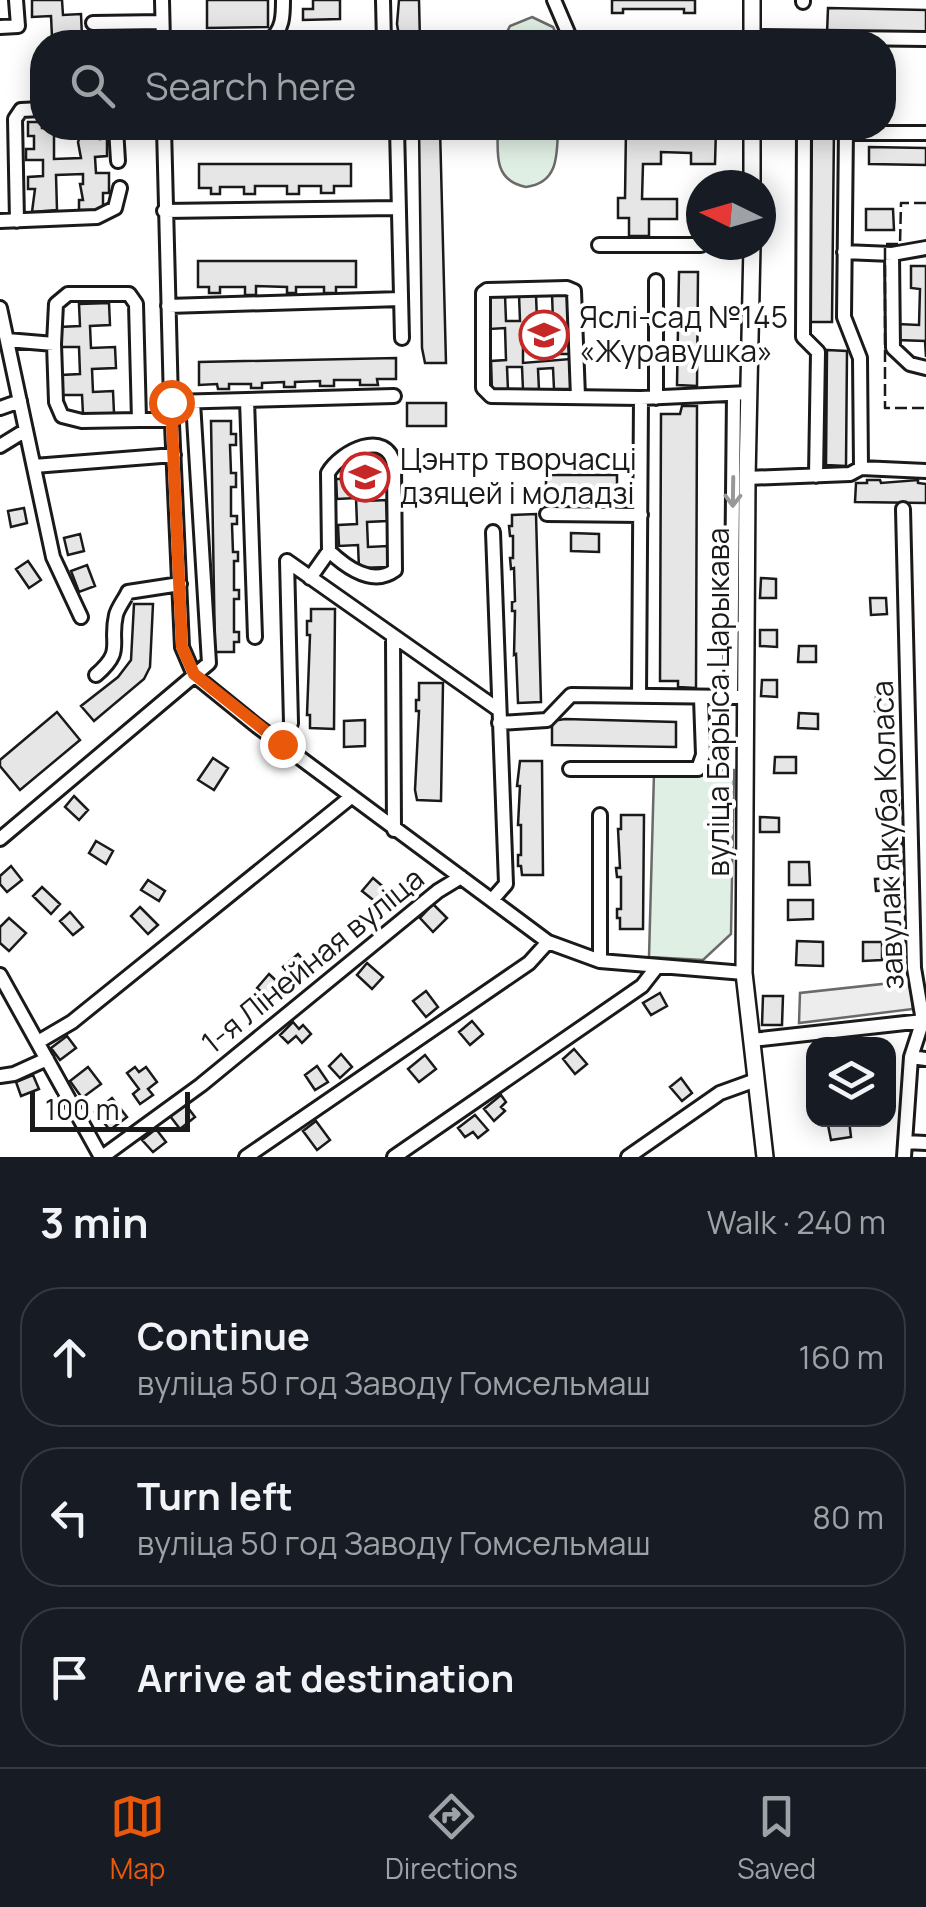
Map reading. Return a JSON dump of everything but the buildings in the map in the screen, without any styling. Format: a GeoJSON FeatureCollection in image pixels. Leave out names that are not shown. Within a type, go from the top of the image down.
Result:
{"type":"FeatureCollection","features":[{"type":"Feature","properties":{"kind":"main road"},"geometry":{"type":"LineString","coordinates":[[752,0],[752,30]]}},
{"type":"Feature","properties":{"kind":"main road"},"geometry":{"type":"LineString","coordinates":[[752,140],[752,170]]}},
{"type":"Feature","properties":{"kind":"main road","name":"вуліца Барыса Царыкава"},"geometry":{"type":"LineString","coordinates":[[751,260],[741,394],[747,478],[738,697],[744,973],[765,1157]]}},
{"type":"Feature","properties":{"kind":"street"},"geometry":{"type":"LineString","coordinates":[[0,27],[18,26],[16,0]]}},
{"type":"Feature","properties":{"kind":"street"},"geometry":{"type":"LineString","coordinates":[[162,0],[162,30]]}},
{"type":"Feature","properties":{"kind":"street"},"geometry":{"type":"LineString","coordinates":[[280,30],[284,0]]}},
{"type":"Feature","properties":{"kind":"street"},"geometry":{"type":"LineString","coordinates":[[382,0],[383,30]]}},
{"type":"Feature","properties":{"kind":"street"},"geometry":{"type":"LineString","coordinates":[[554,0],[568,30]]}},
{"type":"Feature","properties":{"kind":"street"},"geometry":{"type":"LineString","coordinates":[[93,23],[162,22]]}},
{"type":"Feature","properties":{"kind":"street"},"geometry":{"type":"LineString","coordinates":[[896,39],[926,39]]}},
{"type":"Feature","properties":{"kind":"street"},"geometry":{"type":"LineString","coordinates":[[17,220],[15,119],[20,110],[30,109]]}},
{"type":"Feature","properties":{"kind":"street"},"geometry":{"type":"LineString","coordinates":[[896,132],[926,133]]}},
{"type":"Feature","properties":{"kind":"street"},"geometry":{"type":"LineString","coordinates":[[117,140],[118,161]]}},
{"type":"Feature","properties":{"kind":"street"},"geometry":{"type":"LineString","coordinates":[[164,140],[182,647],[194,674],[394,830],[548,942],[600,961],[744,973]]}},
{"type":"Feature","properties":{"kind":"street"},"geometry":{"type":"LineString","coordinates":[[397,140],[402,338]]}},
{"type":"Feature","properties":{"kind":"street"},"geometry":{"type":"LineString","coordinates":[[804,140],[803,337],[818,352],[816,476]]}},
{"type":"Feature","properties":{"kind":"street"},"geometry":{"type":"LineString","coordinates":[[846,140],[844,317],[860,358],[861,468]]}},
{"type":"Feature","properties":{"kind":"street"},"geometry":{"type":"LineString","coordinates":[[0,221],[108,214],[118,200],[120,188]]}},
{"type":"Feature","properties":{"kind":"street"},"geometry":{"type":"LineString","coordinates":[[164,211],[399,208]]}},
{"type":"Feature","properties":{"kind":"street"},"geometry":{"type":"LineString","coordinates":[[599,245],[686,245]]}},
{"type":"Feature","properties":{"kind":"street"},"geometry":{"type":"LineString","coordinates":[[844,252],[892,254],[926,248]]}},
{"type":"Feature","properties":{"kind":"street"},"geometry":{"type":"LineString","coordinates":[[892,254],[893,348],[910,364],[926,368]]}},
{"type":"Feature","properties":{"kind":"street"},"geometry":{"type":"LineString","coordinates":[[639,696],[642,515],[656,281]]}},
{"type":"Feature","properties":{"kind":"street"},"geometry":{"type":"LineString","coordinates":[[282,744],[291,723],[286,561],[499,717],[548,720],[571,695],[738,697],[741,394],[649,398],[578,397],[486,394],[482,293],[566,288],[574,291],[578,397]]}},
{"type":"Feature","properties":{"kind":"street"},"geometry":{"type":"LineString","coordinates":[[139,420],[136,304],[129,294],[62,297],[55,312],[54,344],[56,402],[62,416],[82,421],[172,420]]}},
{"type":"Feature","properties":{"kind":"street"},"geometry":{"type":"LineString","coordinates":[[168,306],[402,300]]}},
{"type":"Feature","properties":{"kind":"street"},"geometry":{"type":"LineString","coordinates":[[0,308],[53,557],[81,616]]}},
{"type":"Feature","properties":{"kind":"street"},"geometry":{"type":"LineString","coordinates":[[7,340],[54,344]]}},
{"type":"Feature","properties":{"kind":"street"},"geometry":{"type":"LineString","coordinates":[[171,402],[394,396]]}},
{"type":"Feature","properties":{"kind":"street"},"geometry":{"type":"LineString","coordinates":[[247,400],[255,638]]}},
{"type":"Feature","properties":{"kind":"street"},"geometry":{"type":"LineString","coordinates":[[0,408],[20,401]]}},
{"type":"Feature","properties":{"kind":"street"},"geometry":{"type":"LineString","coordinates":[[0,840],[208,664],[193,402]]}},
{"type":"Feature","properties":{"kind":"street"},"geometry":{"type":"LineString","coordinates":[[0,446],[26,430]]}},
{"type":"Feature","properties":{"kind":"street"},"geometry":{"type":"LineString","coordinates":[[310,578],[329,552],[328,473],[349,451],[368,446],[387,448],[394,465],[394,570],[382,576],[357,573],[329,552]]}},
{"type":"Feature","properties":{"kind":"street"},"geometry":{"type":"LineString","coordinates":[[34,466],[174,455]]}},
{"type":"Feature","properties":{"kind":"street"},"geometry":{"type":"LineString","coordinates":[[747,478],[850,474],[861,468],[926,470]]}},
{"type":"Feature","properties":{"kind":"street","name":"завулак Якуба Коласа"},"geometry":{"type":"LineString","coordinates":[[903,509],[914,968],[924,1015],[911,1058],[904,1157]]}},
{"type":"Feature","properties":{"kind":"street"},"geometry":{"type":"LineString","coordinates":[[547,514],[642,515]]}},
{"type":"Feature","properties":{"kind":"street"},"geometry":{"type":"LineString","coordinates":[[492,900],[506,884],[493,532]]}},
{"type":"Feature","properties":{"kind":"street"},"geometry":{"type":"LineString","coordinates":[[96,675],[116,652],[116,614],[128,592],[180,584]]}},
{"type":"Feature","properties":{"kind":"street"},"geometry":{"type":"LineString","coordinates":[[393,637],[394,830]]}},
{"type":"Feature","properties":{"kind":"street"},"geometry":{"type":"LineString","coordinates":[[570,769],[698,769],[703,755],[701,698]]}},
{"type":"Feature","properties":{"kind":"street"},"geometry":{"type":"LineString","coordinates":[[38,1042],[72,1022],[351,797]]}},
{"type":"Feature","properties":{"kind":"street"},"geometry":{"type":"LineString","coordinates":[[600,815],[600,961]]}},
{"type":"Feature","properties":{"kind":"street","name":"1-я Лінейная вуліца"},"geometry":{"type":"LineString","coordinates":[[101,1157],[200,1085],[438,891],[461,877]]}},
{"type":"Feature","properties":{"kind":"street"},"geometry":{"type":"LineString","coordinates":[[246,1157],[528,963],[548,942]]}},
{"type":"Feature","properties":{"kind":"street"},"geometry":{"type":"LineString","coordinates":[[394,1157],[642,986],[656,968]]}},
{"type":"Feature","properties":{"kind":"street"},"geometry":{"type":"LineString","coordinates":[[0,975],[101,1157]]}},
{"type":"Feature","properties":{"kind":"street"},"geometry":{"type":"LineString","coordinates":[[752,1040],[924,1015]]}},
{"type":"Feature","properties":{"kind":"street"},"geometry":{"type":"LineString","coordinates":[[0,1076],[14,1074],[47,1058]]}},
{"type":"Feature","properties":{"kind":"street"},"geometry":{"type":"LineString","coordinates":[[911,1058],[926,1059]]}},
{"type":"Feature","properties":{"kind":"street"},"geometry":{"type":"LineString","coordinates":[[628,1157],[720,1093],[756,1080]]}},
{"type":"Feature","properties":{"kind":"street"},"geometry":{"type":"LineString","coordinates":[[905,1142],[926,1143]]}},
{"type":"Feature","properties":{"kind":"green space"},"geometry":{"type":"Polygon","coordinates":[[[532,17],[554,30],[508,30],[532,17]]]}},
{"type":"Feature","properties":{"kind":"green space"},"geometry":{"type":"Polygon","coordinates":[[[497,140],[557,140],[550,173],[545,180],[526,187],[503,173],[497,140]]]}},
{"type":"Feature","properties":{"kind":"green space"},"geometry":{"type":"Polygon","coordinates":[[[734,770],[731,934],[703,960],[649,957],[654,773],[734,770]]]}},
{"type":"Feature","properties":{"kind":"shaded area"},"geometry":{"type":"Polygon","coordinates":[[[910,981],[913,1009],[799,1023],[800,993],[910,981]]]}},
{"type":"Feature","properties":{"kind":"fence"},"geometry":{"type":"LineString","coordinates":[[926,203],[901,203],[900,244],[885,244],[885,408],[926,408]]}},
{"type":"Feature","properties":{"kind":"place","name":"Яслі-сад №145 «Журавушка»"},"geometry":{"type":"Point","coordinates":[544,335]}},
{"type":"Feature","properties":{"kind":"place","name":"Цэнтр творчасці дзяцей і моладзі"},"geometry":{"type":"Point","coordinates":[365,477]}},
{"type":"Feature","properties":{"kind":"route"},"geometry":{"type":"LineString","coordinates":[[171,402],[182,647],[186,660],[194,674],[282,744]]}}]}
